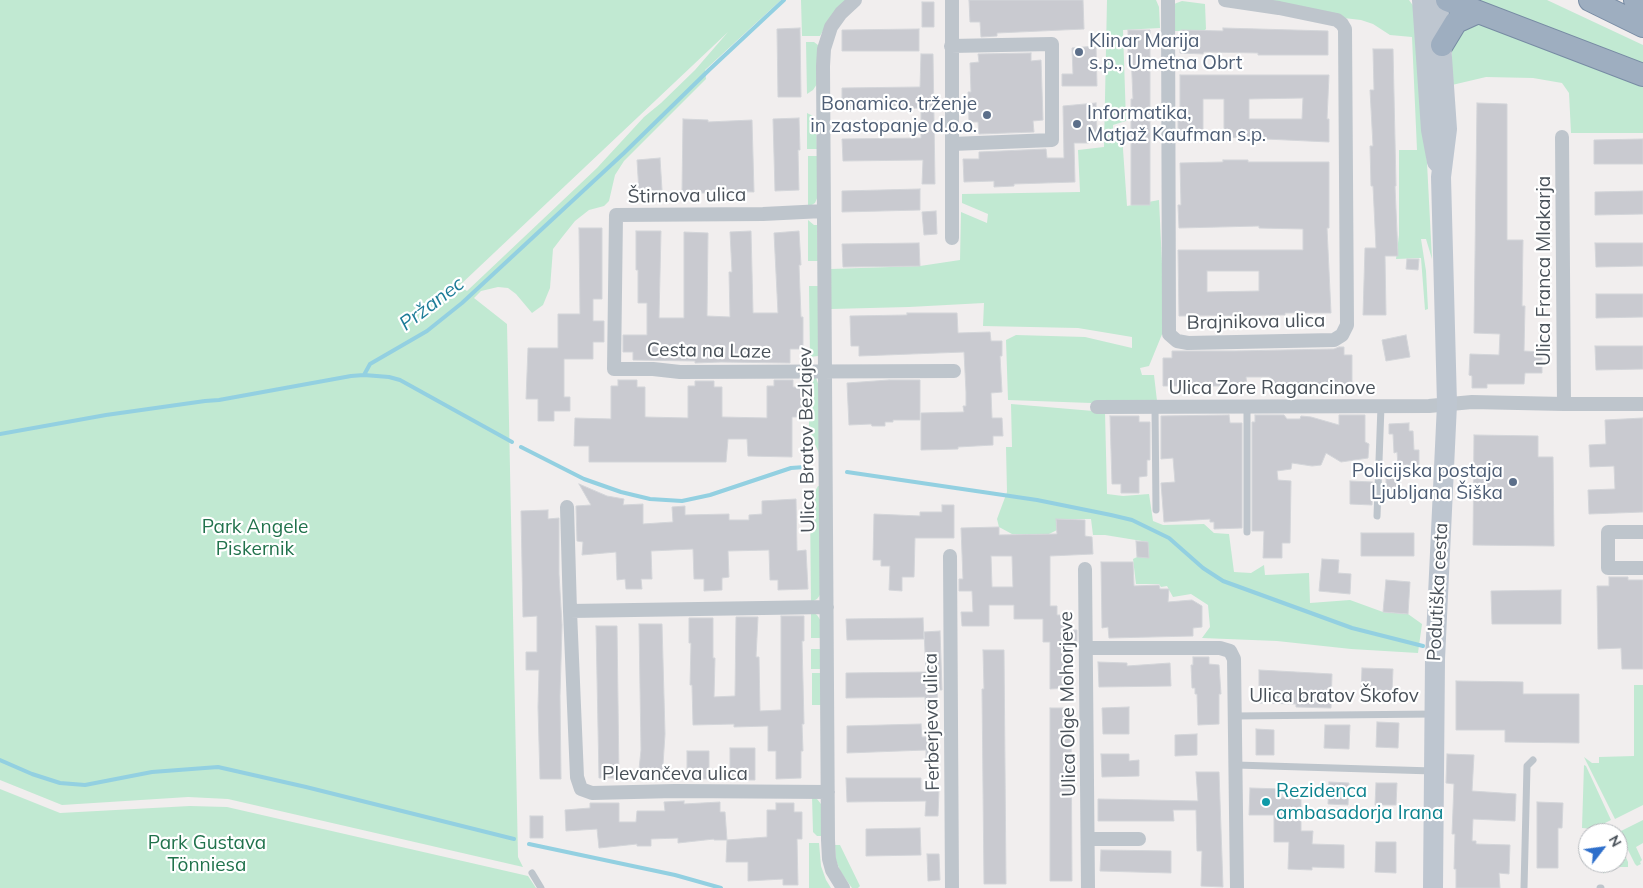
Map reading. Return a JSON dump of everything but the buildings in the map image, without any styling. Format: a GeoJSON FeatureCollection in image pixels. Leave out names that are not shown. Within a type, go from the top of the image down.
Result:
{"type":"FeatureCollection","features":[{"type":"Feature","properties":{"kind":"highway"},"geometry":{"type":"LineString","coordinates":[[1447,0],[1643,75]]}},
{"type":"Feature","properties":{"kind":"highway"},"geometry":{"type":"LineString","coordinates":[[1590,0],[1643,26]]}},
{"type":"Feature","properties":{"kind":"highway"},"geometry":{"type":"LineString","coordinates":[[1635,0],[1643,4]]}},
{"type":"Feature","properties":{"kind":"highway"},"geometry":{"type":"LineString","coordinates":[[1442,44],[1456,22],[1478,12]]}},
{"type":"Feature","properties":{"kind":"main road","name":"Podutiška cesta"},"geometry":{"type":"LineString","coordinates":[[1422,0],[1430,130],[1441,177]]}},
{"type":"Feature","properties":{"kind":"main road","name":"Podutiška cesta"},"geometry":{"type":"LineString","coordinates":[[1434,888],[1433,771],[1436,619],[1446,404],[1441,177],[1447,129],[1438,0]]}},
{"type":"Feature","properties":{"kind":"street","name":"Ulica Bratov Bezlajev"},"geometry":{"type":"LineString","coordinates":[[843,888],[837,880],[829,859],[826,371],[823,211],[824,49],[831,27],[841,12],[855,0]]}},
{"type":"Feature","properties":{"kind":"street"},"geometry":{"type":"LineString","coordinates":[[952,0],[952,238]]}},
{"type":"Feature","properties":{"kind":"street","name":"Brajnikova ulica"},"geometry":{"type":"LineString","coordinates":[[1168,0],[1169,334],[1177,341],[1188,343],[1331,340],[1340,337],[1346,329],[1345,29],[1337,20],[1279,8],[1225,0]]}},
{"type":"Feature","properties":{"kind":"street"},"geometry":{"type":"LineString","coordinates":[[952,46],[1052,44],[1052,140],[952,144]]}},
{"type":"Feature","properties":{"kind":"street","name":"Ulica Franca Mlakarja"},"geometry":{"type":"LineString","coordinates":[[1562,136],[1564,404]]}},
{"type":"Feature","properties":{"kind":"street","name":"Štirnova ulica"},"geometry":{"type":"LineString","coordinates":[[614,370],[616,216],[763,214],[823,211]]}},
{"type":"Feature","properties":{"kind":"street","name":"Cesta na Laze"},"geometry":{"type":"LineString","coordinates":[[614,370],[653,369],[680,372],[954,372]]}},
{"type":"Feature","properties":{"kind":"street","name":"Ulica Zore Ragancinove"},"geometry":{"type":"LineString","coordinates":[[1097,407],[1381,406],[1472,402],[1643,404]]}},
{"type":"Feature","properties":{"kind":"street","name":"Plevančeva ulica"},"geometry":{"type":"LineString","coordinates":[[567,508],[576,777],[582,789],[592,793],[675,791],[828,792]]}},
{"type":"Feature","properties":{"kind":"street"},"geometry":{"type":"LineString","coordinates":[[1643,532],[1608,532],[1608,568],[1643,568]]}},
{"type":"Feature","properties":{"kind":"street","name":"Ferberjeva ulica"},"geometry":{"type":"LineString","coordinates":[[950,556],[952,888]]}},
{"type":"Feature","properties":{"kind":"street","name":"Ulica Olge Mohorjeve"},"geometry":{"type":"LineString","coordinates":[[1085,569],[1088,888]]}},
{"type":"Feature","properties":{"kind":"street"},"geometry":{"type":"LineString","coordinates":[[570,611],[828,607]]}},
{"type":"Feature","properties":{"kind":"street","name":"Ulica bratov Škofov"},"geometry":{"type":"LineString","coordinates":[[1086,648],[1220,648],[1230,651],[1234,659],[1237,888]]}},
{"type":"Feature","properties":{"kind":"street"},"geometry":{"type":"LineString","coordinates":[[1088,839],[1139,840]]}},
{"type":"Feature","properties":{"kind":"lane"},"geometry":{"type":"LineString","coordinates":[[1247,532],[1248,406]]}},
{"type":"Feature","properties":{"kind":"lane"},"geometry":{"type":"LineString","coordinates":[[1377,516],[1381,406]]}},
{"type":"Feature","properties":{"kind":"lane"},"geometry":{"type":"LineString","coordinates":[[1155,407],[1156,510]]}},
{"type":"Feature","properties":{"kind":"lane","name":"Ulica bratov Škofov"},"geometry":{"type":"LineString","coordinates":[[1235,716],[1434,714]]}},
{"type":"Feature","properties":{"kind":"lane"},"geometry":{"type":"LineString","coordinates":[[1524,888],[1527,766],[1533,760]]}},
{"type":"Feature","properties":{"kind":"lane"},"geometry":{"type":"LineString","coordinates":[[1236,765],[1433,771]]}},
{"type":"Feature","properties":{"kind":"lane"},"geometry":{"type":"LineString","coordinates":[[532,873],[541,888]]}},
{"type":"Feature","properties":{"kind":"green space","name":"Park Angele Piskernik"},"geometry":{"type":"Polygon","coordinates":[[[0,0],[781,0],[705,70],[706,79],[624,161],[615,175],[609,201],[604,206],[589,210],[575,221],[563,236],[553,249],[550,288],[543,305],[532,313],[516,294],[508,288],[498,287],[481,291],[474,298],[507,324],[518,857],[523,867],[228,799],[188,797],[62,805],[0,780],[0,0]],[[728,32],[459,286],[467,291],[597,168],[644,117],[695,70],[728,32]]]}},
{"type":"Feature","properties":{"kind":"green space"},"geometry":{"type":"Polygon","coordinates":[[[801,0],[848,0],[830,18],[820,36],[802,36],[801,0]]]}},
{"type":"Feature","properties":{"kind":"green space"},"geometry":{"type":"Polygon","coordinates":[[[1107,0],[1156,0],[1159,7],[1160,28],[1123,30],[1126,121],[1113,125],[1113,134],[1122,135],[1127,206],[1159,200],[1165,327],[1149,366],[1140,368],[1142,375],[1154,375],[1157,401],[1119,400],[1091,403],[1008,400],[1006,340],[1016,335],[1085,337],[1132,348],[1132,337],[1078,328],[983,326],[984,303],[831,309],[831,269],[920,266],[960,260],[961,212],[987,223],[988,214],[962,203],[962,194],[1080,192],[1078,150],[1104,147],[1107,0]]]}},
{"type":"Feature","properties":{"kind":"green space"},"geometry":{"type":"Polygon","coordinates":[[[1260,0],[1409,0],[1414,7],[1424,105],[1432,259],[1426,239],[1421,239],[1426,271],[1428,309],[1425,310],[1421,258],[1396,259],[1399,235],[1399,150],[1417,150],[1412,37],[1390,35],[1373,24],[1361,20],[1335,17],[1260,0]]]}},
{"type":"Feature","properties":{"kind":"green space"},"geometry":{"type":"Polygon","coordinates":[[[1468,0],[1547,0],[1643,45],[1643,68],[1468,0]]]}},
{"type":"Feature","properties":{"kind":"green space"},"geometry":{"type":"Polygon","coordinates":[[[1182,1],[1205,4],[1206,29],[1204,31],[1173,31],[1174,4],[1182,1]]]}},
{"type":"Feature","properties":{"kind":"green space"},"geometry":{"type":"Polygon","coordinates":[[[1469,22],[1480,22],[1643,87],[1643,133],[1571,133],[1569,93],[1562,83],[1533,78],[1486,77],[1452,85],[1452,37],[1469,22]]]}},
{"type":"Feature","properties":{"kind":"green space"},"geometry":{"type":"Polygon","coordinates":[[[806,42],[814,42],[818,45],[817,84],[807,94],[806,42]]]}},
{"type":"Feature","properties":{"kind":"green space"},"geometry":{"type":"Polygon","coordinates":[[[807,113],[813,116],[816,121],[817,149],[807,149],[807,113]]]}},
{"type":"Feature","properties":{"kind":"green space"},"geometry":{"type":"Polygon","coordinates":[[[808,156],[817,156],[818,196],[815,203],[808,207],[808,156]]]}},
{"type":"Feature","properties":{"kind":"green space"},"geometry":{"type":"Polygon","coordinates":[[[808,220],[817,225],[818,261],[808,261],[808,220]]]}},
{"type":"Feature","properties":{"kind":"green space"},"geometry":{"type":"Polygon","coordinates":[[[809,286],[819,286],[818,356],[810,357],[809,286]]]}},
{"type":"Feature","properties":{"kind":"green space"},"geometry":{"type":"Polygon","coordinates":[[[809,375],[816,378],[819,386],[819,453],[809,431],[809,375]]]}},
{"type":"Feature","properties":{"kind":"green space"},"geometry":{"type":"Polygon","coordinates":[[[1011,404],[1105,412],[1107,494],[1123,496],[1149,494],[1153,521],[1163,525],[1204,524],[1214,533],[1229,534],[1234,572],[1251,573],[1264,565],[1265,575],[1309,573],[1310,603],[1350,600],[1383,612],[1408,614],[1422,624],[1418,653],[1351,649],[1277,641],[1202,638],[1210,627],[1208,605],[1191,594],[1173,597],[1167,586],[1136,584],[1133,559],[1148,557],[1148,542],[1105,535],[1093,535],[1091,519],[1056,519],[1057,530],[1049,534],[1012,534],[999,527],[997,519],[1007,492],[1006,447],[1012,447],[1011,404]]]}},
{"type":"Feature","properties":{"kind":"green space"},"geometry":{"type":"Polygon","coordinates":[[[818,486],[820,486],[820,595],[811,602],[810,500],[818,486]]]}},
{"type":"Feature","properties":{"kind":"green space"},"geometry":{"type":"Polygon","coordinates":[[[811,611],[821,621],[821,638],[811,638],[811,611]]]}},
{"type":"Feature","properties":{"kind":"green space"},"geometry":{"type":"Polygon","coordinates":[[[811,649],[821,649],[822,669],[811,669],[811,649]]]}},
{"type":"Feature","properties":{"kind":"green space"},"geometry":{"type":"Polygon","coordinates":[[[812,673],[822,673],[821,705],[812,705],[812,673]]]}},
{"type":"Feature","properties":{"kind":"green space"},"geometry":{"type":"Polygon","coordinates":[[[1634,685],[1643,685],[1643,805],[1615,819],[1584,757],[1592,763],[1599,763],[1599,757],[1634,756],[1634,685]]]}},
{"type":"Feature","properties":{"kind":"green space"},"geometry":{"type":"Polygon","coordinates":[[[1584,765],[1611,820],[1605,823],[1582,823],[1584,765]]]}},
{"type":"Feature","properties":{"kind":"green space","name":"Park Gustava Tönniesa"},"geometry":{"type":"Polygon","coordinates":[[[0,789],[60,813],[190,806],[227,807],[528,876],[536,888],[0,888],[0,789]]]}},
{"type":"Feature","properties":{"kind":"green space"},"geometry":{"type":"Polygon","coordinates":[[[812,796],[821,804],[822,836],[817,836],[813,832],[812,796]]]}},
{"type":"Feature","properties":{"kind":"green space"},"geometry":{"type":"Polygon","coordinates":[[[1643,820],[1643,843],[1636,847],[1642,860],[1641,864],[1637,866],[1628,850],[1628,828],[1643,820]]]}},
{"type":"Feature","properties":{"kind":"green space"},"geometry":{"type":"Polygon","coordinates":[[[809,843],[819,843],[821,866],[831,888],[809,888],[809,843]]]}},
{"type":"Feature","properties":{"kind":"green space"},"geometry":{"type":"Polygon","coordinates":[[[835,845],[840,845],[860,886],[858,888],[852,888],[840,871],[836,860],[835,845]]]}},
{"type":"Feature","properties":{"kind":"waterway","name":"Pržanec"},"geometry":{"type":"LineString","coordinates":[[0,434],[106,415],[219,400],[364,375],[370,364],[427,331],[462,303],[624,153],[784,0]]}},
{"type":"Feature","properties":{"kind":"waterway"},"geometry":{"type":"LineString","coordinates":[[364,375],[400,380],[512,442]]}},
{"type":"Feature","properties":{"kind":"waterway"},"geometry":{"type":"LineString","coordinates":[[521,447],[584,479],[621,492],[650,499],[682,501],[710,495],[791,468],[805,467]]}},
{"type":"Feature","properties":{"kind":"waterway"},"geometry":{"type":"LineString","coordinates":[[847,472],[1037,500],[1132,520],[1169,538],[1203,568],[1223,581],[1352,628],[1423,646]]}},
{"type":"Feature","properties":{"kind":"waterway"},"geometry":{"type":"LineString","coordinates":[[0,760],[32,774],[60,783],[85,785],[152,772],[218,767],[514,839]]}},
{"type":"Feature","properties":{"kind":"waterway"},"geometry":{"type":"LineString","coordinates":[[529,844],[675,875],[721,888]]}},
{"type":"Feature","properties":{"kind":"place","name":"Klinar Marija s.p., Umetna Obrt"},"geometry":{"type":"Point","coordinates":[1079,52]}},
{"type":"Feature","properties":{"kind":"place","name":"Bonamico, trženje in zastopanje d.o.o."},"geometry":{"type":"Point","coordinates":[987,115]}},
{"type":"Feature","properties":{"kind":"place","name":"Informatika, Matjaž Kaufman s.p."},"geometry":{"type":"Point","coordinates":[1077,124]}},
{"type":"Feature","properties":{"kind":"place","name":"Policijska postaja Ljubljana Šiška"},"geometry":{"type":"Point","coordinates":[1513,482]}},
{"type":"Feature","properties":{"kind":"place","name":"Rezidenca ambasadorja Irana"},"geometry":{"type":"Point","coordinates":[1266,802]}}]}
